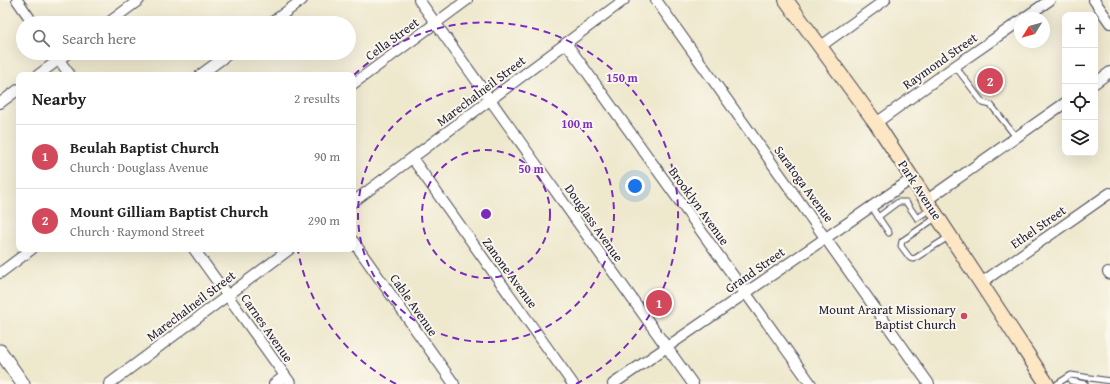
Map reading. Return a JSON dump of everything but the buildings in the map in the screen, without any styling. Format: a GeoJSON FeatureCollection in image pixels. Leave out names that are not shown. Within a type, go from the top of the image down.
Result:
{"type":"FeatureCollection","features":[{"type":"Feature","properties":{"kind":"main road","name":"Park Avenue"},"geometry":{"type":"LineString","coordinates":[[786,0],[876,123],[1047,384]]}},
{"type":"Feature","properties":{"kind":"street"},"geometry":{"type":"LineString","coordinates":[[17,0],[29,16]]}},
{"type":"Feature","properties":{"kind":"street"},"geometry":{"type":"LineString","coordinates":[[117,16],[139,0]]}},
{"type":"Feature","properties":{"kind":"street"},"geometry":{"type":"LineString","coordinates":[[280,16],[302,0]]}},
{"type":"Feature","properties":{"kind":"street","name":"Douglass Avenue"},"geometry":{"type":"LineString","coordinates":[[419,0],[693,384]]}},
{"type":"Feature","properties":{"kind":"street","name":"Cella Street"},"geometry":{"type":"LineString","coordinates":[[356,82],[467,0]]}},
{"type":"Feature","properties":{"kind":"street","name":"Marechalneil Street"},"geometry":{"type":"LineString","coordinates":[[356,200],[624,0]]}},
{"type":"Feature","properties":{"kind":"street","name":"Saratoga Avenue"},"geometry":{"type":"LineString","coordinates":[[656,0],[929,384]]}},
{"type":"Feature","properties":{"kind":"street"},"geometry":{"type":"LineString","coordinates":[[821,46],[885,0]]}},
{"type":"Feature","properties":{"kind":"street"},"geometry":{"type":"LineString","coordinates":[[1033,12],[1050,0]]}},
{"type":"Feature","properties":{"kind":"street"},"geometry":{"type":"LineString","coordinates":[[1094,0],[1110,23]]}},
{"type":"Feature","properties":{"kind":"street","name":"Raymond Street"},"geometry":{"type":"LineString","coordinates":[[876,123],[1014,25]]}},
{"type":"Feature","properties":{"kind":"street","name":"Brooklyn Avenue"},"geometry":{"type":"LineString","coordinates":[[566,43],[811,384]]}},
{"type":"Feature","properties":{"kind":"street"},"geometry":{"type":"LineString","coordinates":[[41,72],[53,60]]}},
{"type":"Feature","properties":{"kind":"street"},"geometry":{"type":"LineString","coordinates":[[60,60],[68,72]]}},
{"type":"Feature","properties":{"kind":"street"},"geometry":{"type":"LineString","coordinates":[[204,72],[220,60]]}},
{"type":"Feature","properties":{"kind":"street"},"geometry":{"type":"LineString","coordinates":[[1098,81],[1110,72]]}},
{"type":"Feature","properties":{"kind":"street"},"geometry":{"type":"LineString","coordinates":[[0,103],[16,91]]}},
{"type":"Feature","properties":{"kind":"street"},"geometry":{"type":"LineString","coordinates":[[933,208],[1016,137],[1062,106]]}},
{"type":"Feature","properties":{"kind":"street","name":"Zanone Avenue"},"geometry":{"type":"LineString","coordinates":[[412,158],[573,384]]}},
{"type":"Feature","properties":{"kind":"street","name":"Grand Street"},"geometry":{"type":"LineString","coordinates":[[613,384],[913,178]]}},
{"type":"Feature","properties":{"kind":"street","name":"Ethel Street"},"geometry":{"type":"LineString","coordinates":[[981,282],[1110,194]]}},
{"type":"Feature","properties":{"kind":"street","name":"Cable Avenue"},"geometry":{"type":"LineString","coordinates":[[356,245],[454,384]]}},
{"type":"Feature","properties":{"kind":"street"},"geometry":{"type":"LineString","coordinates":[[0,273],[28,252]]}},
{"type":"Feature","properties":{"kind":"street","name":"Carnes Avenue"},"geometry":{"type":"LineString","coordinates":[[196,252],[288,380]]}},
{"type":"Feature","properties":{"kind":"street","name":"Marechalneil Street"},"geometry":{"type":"LineString","coordinates":[[109,384],[286,252]]}},
{"type":"Feature","properties":{"kind":"street"},"geometry":{"type":"LineString","coordinates":[[0,351],[23,384]]}},
{"type":"Feature","properties":{"kind":"street"},"geometry":{"type":"LineString","coordinates":[[274,384],[288,380]]}},
{"type":"Feature","properties":{"kind":"lane"},"geometry":{"type":"LineString","coordinates":[[955,66],[983,103],[991,105],[1016,137]]}},
{"type":"Feature","properties":{"kind":"lane"},"geometry":{"type":"LineString","coordinates":[[878,217],[898,202],[906,202],[917,218],[933,208]]}},
{"type":"Feature","properties":{"kind":"lane"},"geometry":{"type":"LineString","coordinates":[[871,206],[889,233]]}},
{"type":"Feature","properties":{"kind":"lane"},"geometry":{"type":"LineString","coordinates":[[933,208],[902,241],[901,246],[910,258],[914,259],[951,236]]}},
{"type":"Feature","properties":{"kind":"lane"},"geometry":{"type":"LineString","coordinates":[[1071,380],[1071,375],[1110,381]]}},
{"type":"Feature","properties":{"kind":"lane"},"geometry":{"type":"LineString","coordinates":[[1057,384],[1071,380],[1085,384]]}},
{"type":"Feature","properties":{"kind":"place","name":"Mount Gilliam Baptist Church"},"geometry":{"type":"Point","coordinates":[990,81]}},
{"type":"Feature","properties":{"kind":"place","name":"Beulah Baptist Church"},"geometry":{"type":"Point","coordinates":[659,303]}},
{"type":"Feature","properties":{"kind":"place","name":"Mount Ararat Missionary Baptist Church"},"geometry":{"type":"Point","coordinates":[964,316]}}]}
